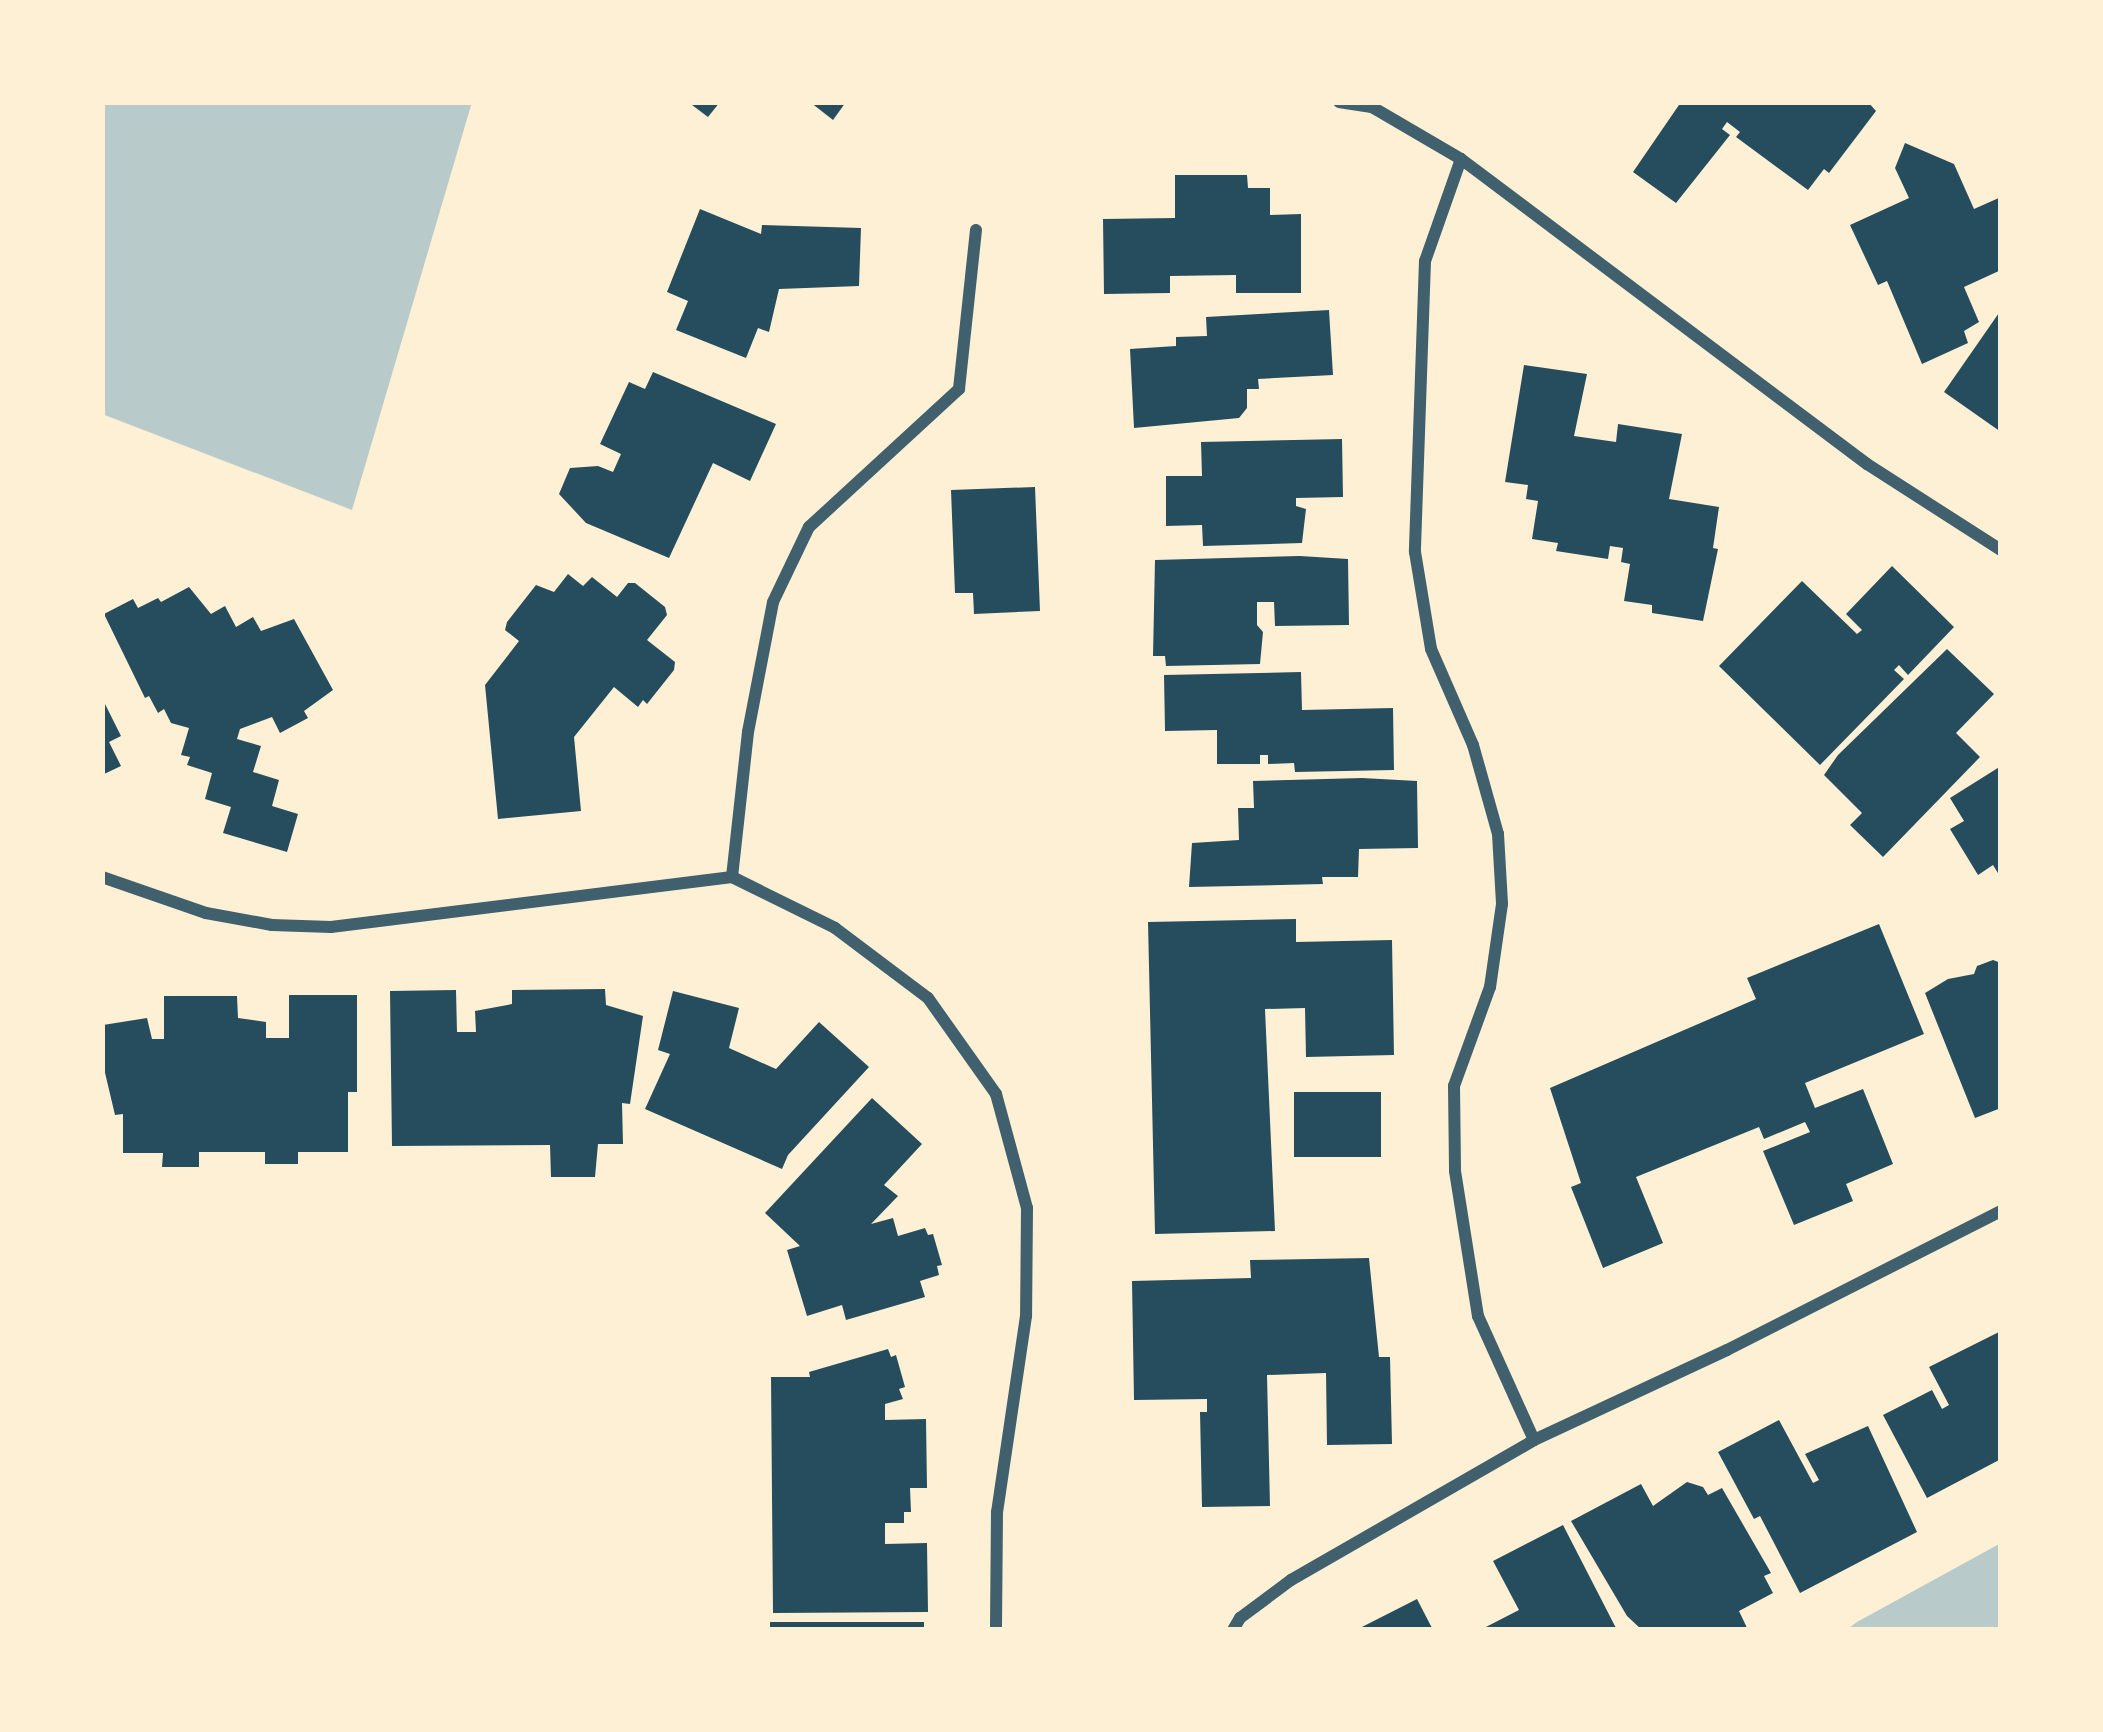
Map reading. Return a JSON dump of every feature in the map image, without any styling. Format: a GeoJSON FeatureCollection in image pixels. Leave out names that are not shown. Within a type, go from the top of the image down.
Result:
{"type":"FeatureCollection","features":[{"type":"Feature","properties":{"kind":"street"},"geometry":{"type":"LineString","coordinates":[[1339,102],[1372,107],[1460,158],[1867,464],[2001,550]]}},
{"type":"Feature","properties":{"kind":"street"},"geometry":{"type":"LineString","coordinates":[[1460,158],[1426,261],[1415,552],[1431,649],[1473,745],[1498,834],[1502,904],[1490,987],[1454,1086],[1455,1171],[1478,1316],[1534,1440]]}},
{"type":"Feature","properties":{"kind":"street"},"geometry":{"type":"LineString","coordinates":[[731,877],[748,732],[773,602],[809,527],[959,389],[976,230]]}},
{"type":"Feature","properties":{"kind":"street"},"geometry":{"type":"LineString","coordinates":[[102,877],[206,913],[272,925],[332,927],[731,877],[835,928],[928,998],[996,1094],[1027,1208],[1026,1316],[997,1512],[996,1630]]}},
{"type":"Feature","properties":{"kind":"street"},"geometry":{"type":"LineString","coordinates":[[1234,1630],[1240,1618],[1291,1580],[1534,1440],[1727,1351],[2001,1211]]}},
{"type":"Feature","properties":{"kind":"shaded area"},"geometry":{"type":"Polygon","coordinates":[[[102,102],[472,102],[352,510],[102,414],[102,102]]]}},
{"type":"Feature","properties":{"kind":"shaded area"},"geometry":{"type":"Polygon","coordinates":[[[2001,1543],[2001,1630],[1846,1630],[1857,1622],[2001,1543]]]}},
{"type":"Feature","properties":{"kind":"building"},"geometry":{"type":"Polygon","coordinates":[[[688,102],[720,102],[708,117],[688,102]]]}},
{"type":"Feature","properties":{"kind":"building"},"geometry":{"type":"Polygon","coordinates":[[[810,102],[846,102],[833,120],[810,102]]]}},
{"type":"Feature","properties":{"kind":"building"},"geometry":{"type":"Polygon","coordinates":[[[1681,102],[1868,102],[1876,111],[1829,173],[1824,169],[1808,190],[1736,137],[1740,132],[1727,122],[1722,129],[1730,135],[1676,203],[1633,172],[1681,102]]]}},
{"type":"Feature","properties":{"kind":"building"},"geometry":{"type":"Polygon","coordinates":[[[1905,143],[1954,164],[1974,209],[2001,197],[2001,270],[1964,287],[1979,322],[1964,331],[1968,343],[1922,364],[1887,281],[1878,285],[1850,225],[1909,198],[1895,168],[1905,143]]]}},
{"type":"Feature","properties":{"kind":"building"},"geometry":{"type":"Polygon","coordinates":[[[1175,175],[1247,175],[1248,188],[1270,188],[1270,215],[1301,214],[1301,293],[1236,293],[1236,275],[1170,276],[1170,293],[1104,294],[1103,219],[1175,218],[1175,175]]]}},
{"type":"Feature","properties":{"kind":"building"},"geometry":{"type":"Polygon","coordinates":[[[700,209],[761,234],[762,225],[861,228],[859,286],[779,289],[769,332],[758,328],[746,358],[676,330],[688,301],[667,292],[700,209]]]}},
{"type":"Feature","properties":{"kind":"building"},"geometry":{"type":"Polygon","coordinates":[[[1329,310],[1333,375],[1258,379],[1259,389],[1247,389],[1247,408],[1239,418],[1134,428],[1130,349],[1176,346],[1176,337],[1207,336],[1206,317],[1329,310]]]}},
{"type":"Feature","properties":{"kind":"building"},"geometry":{"type":"Polygon","coordinates":[[[2001,310],[2001,432],[1944,392],[2001,310]]]}},
{"type":"Feature","properties":{"kind":"building"},"geometry":{"type":"Polygon","coordinates":[[[1524,365],[1587,374],[1574,436],[1616,442],[1618,424],[1682,434],[1669,499],[1719,507],[1713,548],[1718,549],[1703,621],[1652,613],[1652,605],[1624,601],[1630,564],[1621,562],[1623,548],[1610,546],[1608,559],[1556,551],[1558,543],[1532,539],[1538,501],[1526,499],[1528,485],[1505,482],[1524,365]]]}},
{"type":"Feature","properties":{"kind":"building"},"geometry":{"type":"Polygon","coordinates":[[[653,372],[776,424],[750,481],[713,463],[669,558],[586,523],[559,494],[570,468],[598,466],[613,472],[621,454],[600,444],[629,382],[645,389],[653,372]]]}},
{"type":"Feature","properties":{"kind":"building"},"geometry":{"type":"Polygon","coordinates":[[[1342,439],[1343,497],[1296,498],[1296,506],[1306,509],[1302,543],[1203,546],[1202,525],[1166,526],[1166,476],[1202,476],[1201,442],[1342,439]]]}},
{"type":"Feature","properties":{"kind":"building"},"geometry":{"type":"Polygon","coordinates":[[[1035,487],[1040,611],[974,614],[973,593],[955,593],[951,490],[1035,487]]]}},
{"type":"Feature","properties":{"kind":"building"},"geometry":{"type":"Polygon","coordinates":[[[1348,559],[1349,625],[1275,626],[1274,602],[1257,602],[1257,625],[1263,632],[1260,664],[1166,666],[1165,656],[1153,656],[1155,560],[1348,559]]]}},
{"type":"Feature","properties":{"kind":"building"},"geometry":{"type":"Polygon","coordinates":[[[1892,566],[1954,627],[1908,675],[1899,665],[1894,670],[1904,679],[1820,765],[1719,666],[1802,581],[1857,634],[1862,630],[1846,614],[1892,566]]]}},
{"type":"Feature","properties":{"kind":"building"},"geometry":{"type":"Polygon","coordinates":[[[568,574],[583,586],[592,577],[617,597],[628,583],[635,583],[665,607],[667,615],[647,640],[675,662],[674,670],[647,704],[643,700],[638,707],[614,687],[574,737],[581,811],[498,819],[485,685],[519,641],[505,630],[507,622],[536,585],[554,592],[568,574]]]}},
{"type":"Feature","properties":{"kind":"building"},"geometry":{"type":"Polygon","coordinates":[[[189,587],[211,614],[225,606],[236,627],[253,617],[261,631],[294,619],[333,690],[304,711],[308,718],[280,733],[272,717],[240,729],[237,739],[261,746],[253,772],[279,780],[272,806],[298,814],[287,852],[223,833],[231,807],[205,799],[212,773],[187,765],[190,757],[181,755],[189,728],[171,723],[164,709],[158,713],[149,696],[145,698],[104,614],[133,599],[138,608],[158,598],[161,602],[189,587]]]}},
{"type":"Feature","properties":{"kind":"building"},"geometry":{"type":"Polygon","coordinates":[[[1947,649],[1994,694],[1956,733],[1980,757],[1883,857],[1850,825],[1862,813],[1824,775],[1838,755],[1947,649]]]}},
{"type":"Feature","properties":{"kind":"building"},"geometry":{"type":"Polygon","coordinates":[[[1301,672],[1302,710],[1393,708],[1394,770],[1295,772],[1294,763],[1268,764],[1268,755],[1260,755],[1260,764],[1217,764],[1217,730],[1165,731],[1164,675],[1301,672]]]}},
{"type":"Feature","properties":{"kind":"building"},"geometry":{"type":"Polygon","coordinates":[[[102,698],[121,736],[109,742],[121,766],[102,775],[102,698]]]}},
{"type":"Feature","properties":{"kind":"building"},"geometry":{"type":"Polygon","coordinates":[[[2001,766],[2001,878],[1993,865],[1978,875],[1950,829],[1964,821],[1950,798],[2001,766]]]}},
{"type":"Feature","properties":{"kind":"building"},"geometry":{"type":"Polygon","coordinates":[[[1253,781],[1417,781],[1418,848],[1359,849],[1358,877],[1322,877],[1323,884],[1189,887],[1192,843],[1239,840],[1238,808],[1254,808],[1253,781]]]}},
{"type":"Feature","properties":{"kind":"building"},"geometry":{"type":"Polygon","coordinates":[[[1296,919],[1296,942],[1392,940],[1394,1055],[1306,1057],[1305,1008],[1265,1009],[1275,1231],[1155,1234],[1148,922],[1296,919]]]}},
{"type":"Feature","properties":{"kind":"building"},"geometry":{"type":"Polygon","coordinates":[[[1879,924],[1924,1034],[1805,1083],[1815,1108],[1863,1089],[1893,1164],[1846,1184],[1853,1201],[1794,1225],[1763,1151],[1810,1132],[1805,1122],[1764,1139],[1759,1127],[1636,1177],[1663,1243],[1603,1268],[1571,1187],[1581,1183],[1550,1088],[1756,999],[1747,978],[1879,924]]]}},
{"type":"Feature","properties":{"kind":"building"},"geometry":{"type":"Polygon","coordinates":[[[1993,960],[2001,963],[2001,1108],[1975,1118],[1925,993],[1948,979],[1974,974],[1977,966],[1993,960]]]}},
{"type":"Feature","properties":{"kind":"building"},"geometry":{"type":"Polygon","coordinates":[[[605,989],[606,1005],[643,1016],[630,1104],[622,1103],[623,1144],[598,1144],[595,1177],[551,1177],[550,1145],[392,1146],[390,991],[456,990],[457,1032],[476,1032],[475,1011],[512,1004],[512,990],[605,989]]]}},
{"type":"Feature","properties":{"kind":"building"},"geometry":{"type":"Polygon","coordinates":[[[673,991],[739,1008],[729,1048],[776,1069],[819,1022],[869,1067],[788,1155],[782,1169],[645,1109],[670,1054],[658,1050],[673,991]]]}},
{"type":"Feature","properties":{"kind":"building"},"geometry":{"type":"Polygon","coordinates":[[[289,995],[357,995],[357,1092],[348,1092],[348,1152],[298,1152],[298,1164],[265,1164],[265,1152],[199,1152],[199,1167],[162,1167],[163,1153],[123,1153],[123,1114],[115,1115],[102,1060],[103,1025],[147,1018],[152,1039],[164,1039],[164,996],[237,996],[238,1018],[266,1022],[266,1038],[289,1038],[289,995]]]}},
{"type":"Feature","properties":{"kind":"building"},"geometry":{"type":"Polygon","coordinates":[[[1294,1092],[1381,1092],[1381,1157],[1294,1157],[1294,1092]]]}},
{"type":"Feature","properties":{"kind":"building"},"geometry":{"type":"Polygon","coordinates":[[[872,1098],[922,1144],[884,1185],[898,1196],[871,1224],[893,1218],[898,1236],[925,1228],[928,1235],[933,1234],[942,1265],[937,1266],[939,1275],[920,1281],[925,1297],[846,1320],[842,1305],[807,1316],[787,1250],[800,1246],[765,1213],[872,1098]]]}},
{"type":"Feature","properties":{"kind":"building"},"geometry":{"type":"Polygon","coordinates":[[[1369,1258],[1379,1357],[1390,1357],[1392,1444],[1327,1445],[1326,1373],[1267,1375],[1270,1506],[1202,1507],[1200,1412],[1207,1412],[1207,1399],[1134,1400],[1132,1281],[1251,1278],[1250,1260],[1369,1258]]]}},
{"type":"Feature","properties":{"kind":"building"},"geometry":{"type":"Polygon","coordinates":[[[2001,1331],[2001,1459],[1927,1498],[1883,1415],[1932,1390],[1942,1409],[1949,1405],[1929,1367],[2001,1331]]]}},
{"type":"Feature","properties":{"kind":"building"},"geometry":{"type":"Polygon","coordinates":[[[888,1349],[891,1357],[896,1355],[905,1387],[899,1389],[903,1399],[885,1404],[885,1420],[926,1419],[927,1488],[910,1488],[911,1512],[904,1512],[904,1523],[885,1523],[885,1544],[927,1543],[928,1612],[773,1613],[771,1377],[810,1377],[809,1372],[888,1349]]]}},
{"type":"Feature","properties":{"kind":"building"},"geometry":{"type":"Polygon","coordinates":[[[1779,1420],[1813,1483],[1819,1480],[1805,1454],[1868,1426],[1917,1532],[1800,1593],[1760,1516],[1754,1519],[1718,1452],[1779,1420]]]}},
{"type":"Feature","properties":{"kind":"building"},"geometry":{"type":"Polygon","coordinates":[[[1687,1482],[1703,1487],[1708,1495],[1722,1488],[1771,1573],[1764,1576],[1773,1593],[1739,1611],[1748,1630],[1642,1630],[1627,1616],[1571,1521],[1641,1484],[1653,1506],[1687,1482]]]}},
{"type":"Feature","properties":{"kind":"building"},"geometry":{"type":"Polygon","coordinates":[[[1563,1525],[1617,1630],[1480,1630],[1519,1610],[1493,1561],[1563,1525]]]}},
{"type":"Feature","properties":{"kind":"building"},"geometry":{"type":"Polygon","coordinates":[[[1417,1599],[1433,1630],[1356,1630],[1417,1599]]]}},
{"type":"Feature","properties":{"kind":"building"},"geometry":{"type":"Polygon","coordinates":[[[770,1622],[924,1622],[924,1630],[770,1630],[770,1622]]]}}]}
